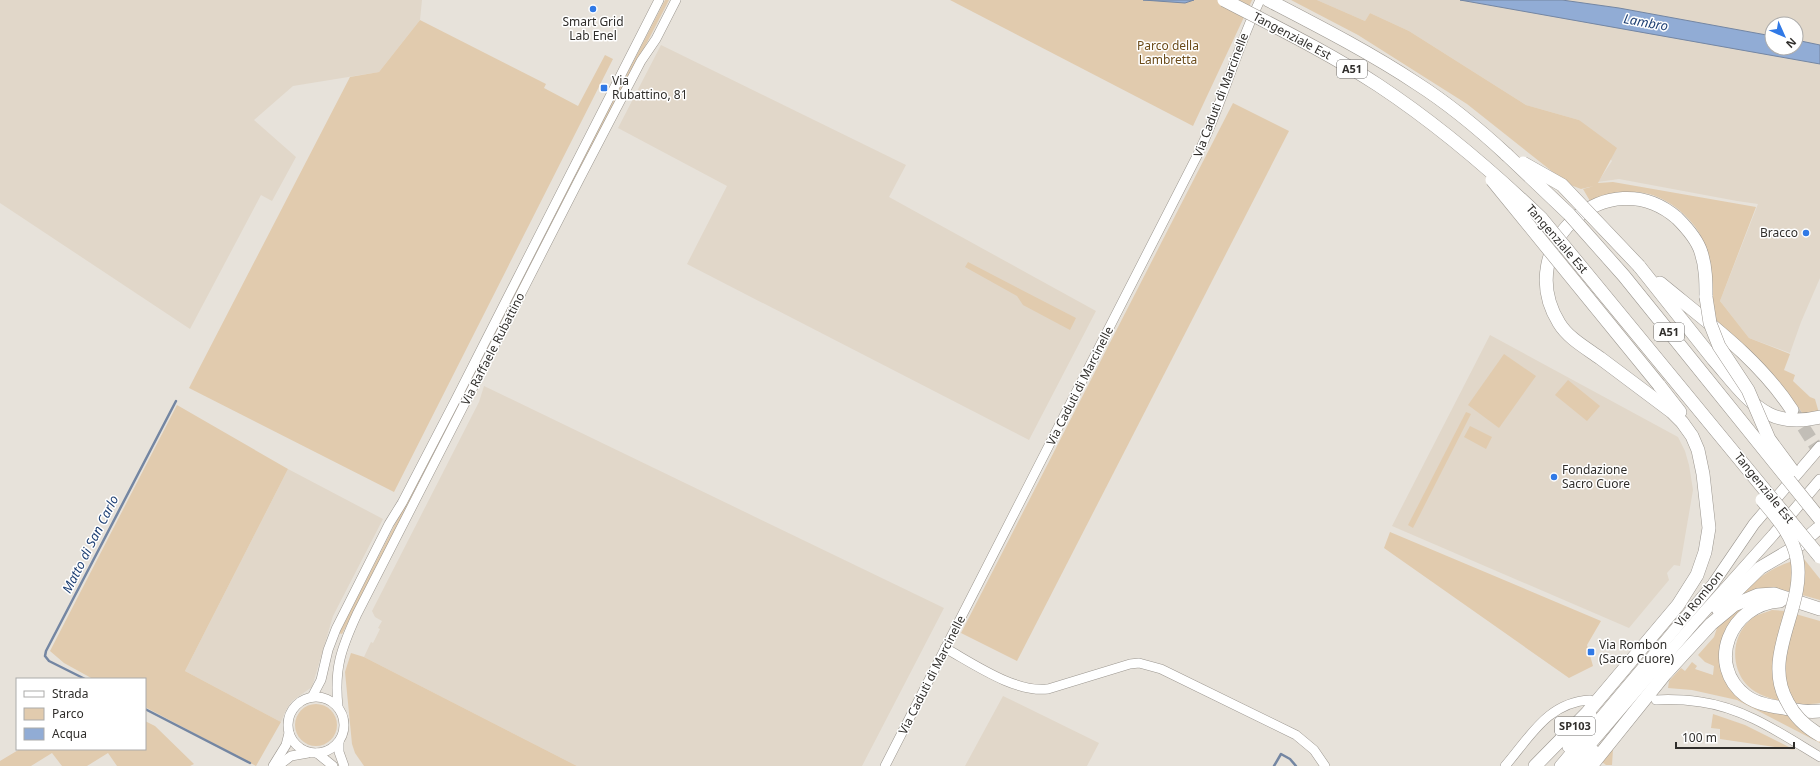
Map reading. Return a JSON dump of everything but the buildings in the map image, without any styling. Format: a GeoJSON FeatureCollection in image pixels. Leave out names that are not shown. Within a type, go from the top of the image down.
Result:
{"type":"FeatureCollection","features":[{"type":"Feature","properties":{"kind":"highway","name":"Tangenziale Est"},"geometry":{"type":"LineString","coordinates":[[1224,0],[1331,56],[1416,111],[1471,154],[1542,218],[1820,557]]}},
{"type":"Feature","properties":{"kind":"highway","name":"Tangenziale Est"},"geometry":{"type":"LineString","coordinates":[[1268,0],[1348,43],[1418,84],[1480,131],[1507,155],[1569,214],[1624,276],[1820,519]]}},
{"type":"Feature","properties":{"kind":"highway"},"geometry":{"type":"LineString","coordinates":[[1471,154],[1659,385],[1692,428],[1701,444],[1706,463],[1710,496],[1708,512]]}},
{"type":"Feature","properties":{"kind":"highway"},"geometry":{"type":"LineString","coordinates":[[1507,155],[1562,185],[1639,266],[1706,350],[1746,397],[1760,408],[1782,419],[1794,420],[1820,417]]}},
{"type":"Feature","properties":{"kind":"highway"},"geometry":{"type":"LineString","coordinates":[[1612,683],[1678,605],[1697,575],[1706,552],[1709,528],[1708,512],[1700,457],[1688,429],[1672,412],[1567,333],[1552,311],[1546,289],[1548,259],[1554,244],[1572,220],[1593,206],[1610,201],[1625,200],[1647,202],[1659,206],[1671,214],[1693,236],[1701,252],[1705,266],[1708,312],[1710,323],[1719,346],[1748,390],[1765,431],[1774,447],[1820,506]]}},
{"type":"Feature","properties":{"kind":"highway"},"geometry":{"type":"LineString","coordinates":[[1639,266],[1754,362],[1769,378],[1792,410]]}},
{"type":"Feature","properties":{"kind":"highway"},"geometry":{"type":"LineString","coordinates":[[1738,456],[1750,483],[1786,530],[1795,550],[1798,565],[1798,585],[1780,650],[1780,679],[1783,695],[1795,715],[1806,726],[1820,735]]}},
{"type":"Feature","properties":{"kind":"highway"},"geometry":{"type":"LineString","coordinates":[[1579,766],[1640,705],[1686,646],[1743,584],[1769,562],[1805,541],[1820,527]]}},
{"type":"Feature","properties":{"kind":"highway"},"geometry":{"type":"LineString","coordinates":[[1665,674],[1714,621],[1739,602],[1758,595],[1781,595],[1820,609]]}},
{"type":"Feature","properties":{"kind":"highway"},"geometry":{"type":"LineString","coordinates":[[1798,601],[1766,603],[1745,613],[1735,625],[1728,639],[1726,654],[1728,669],[1734,682],[1740,690],[1753,700],[1771,706],[1807,712],[1820,711]]}},
{"type":"Feature","properties":{"kind":"highway","name":"SP103"},"geometry":{"type":"LineString","coordinates":[[1535,766],[1576,725],[1612,683]]}},
{"type":"Feature","properties":{"kind":"highway","name":"SP103"},"geometry":{"type":"LineString","coordinates":[[1590,766],[1640,705]]}},
{"type":"Feature","properties":{"kind":"main road","name":"Via Rombon"},"geometry":{"type":"LineString","coordinates":[[1560,766],[1713,584],[1754,524],[1820,447]]}},
{"type":"Feature","properties":{"kind":"main road","name":"Via Rombon"},"geometry":{"type":"LineString","coordinates":[[1572,766],[1696,621],[1820,480]]}},
{"type":"Feature","properties":{"kind":"main road"},"geometry":{"type":"LineString","coordinates":[[1554,766],[1612,683]]}},
{"type":"Feature","properties":{"kind":"street","name":"Via Raffaele Rubattino"},"geometry":{"type":"LineString","coordinates":[[312,697],[321,680],[328,650],[336,629],[389,524],[402,503],[455,401],[659,0]]}},
{"type":"Feature","properties":{"kind":"street","name":"Via Raffaele Rubattino"},"geometry":{"type":"LineString","coordinates":[[339,742],[344,725],[342,715],[338,707],[336,681],[337,667],[345,640],[583,171],[641,61],[656,39],[676,0]]}},
{"type":"Feature","properties":{"kind":"street","name":"Via Caduti di Marcinelle"},"geometry":{"type":"LineString","coordinates":[[885,766],[1198,154],[1210,127],[1245,32],[1260,0]]}},
{"type":"Feature","properties":{"kind":"street"},"geometry":{"type":"LineString","coordinates":[[945,648],[1010,682],[1024,688],[1035,690],[1048,689],[1126,664],[1139,663],[1161,669],[1296,735],[1314,750],[1325,766]]}},
{"type":"Feature","properties":{"kind":"street"},"geometry":{"type":"LineString","coordinates":[[334,766],[293,741],[289,733],[288,726],[292,712],[298,704],[312,697],[325,699],[338,707]]}},
{"type":"Feature","properties":{"kind":"street"},"geometry":{"type":"LineString","coordinates":[[1505,766],[1552,712],[1573,702],[1590,700]]}},
{"type":"Feature","properties":{"kind":"street"},"geometry":{"type":"LineString","coordinates":[[1656,700],[1702,702],[1729,709],[1752,719],[1820,756]]}},
{"type":"Feature","properties":{"kind":"street"},"geometry":{"type":"LineString","coordinates":[[273,766],[286,745],[289,733]]}},
{"type":"Feature","properties":{"kind":"street"},"geometry":{"type":"LineString","coordinates":[[278,766],[291,756],[329,750],[339,742]]}},
{"type":"Feature","properties":{"kind":"street"},"geometry":{"type":"LineString","coordinates":[[339,742],[339,752],[344,766]]}},
{"type":"Feature","properties":{"kind":"shaded area"},"geometry":{"type":"Polygon","coordinates":[[[0,0],[422,0],[420,20],[379,72],[293,86],[254,120],[296,157],[272,201],[261,195],[190,329],[0,203],[0,0]]]}},
{"type":"Feature","properties":{"kind":"shaded area"},"geometry":{"type":"Polygon","coordinates":[[[1317,0],[1460,0],[1764,54],[1764,56],[1775,56],[1820,64],[1820,278],[1801,322],[1790,353],[1749,338],[1720,301],[1758,204],[1619,179],[1598,182],[1612,161],[1579,120],[1526,105],[1409,31],[1370,13],[1365,21],[1317,0]]]}},
{"type":"Feature","properties":{"kind":"shaded area"},"geometry":{"type":"Polygon","coordinates":[[[1562,0],[1820,0],[1820,45],[1804,42],[1804,16],[1764,16],[1764,35],[1619,8],[1562,0]]]}},
{"type":"Feature","properties":{"kind":"shaded area"},"geometry":{"type":"Polygon","coordinates":[[[661,45],[906,165],[889,197],[1096,311],[1029,440],[687,264],[727,186],[618,128],[661,45]]]}},
{"type":"Feature","properties":{"kind":"shaded area","name":"Fondazione Sacro Cuore"},"geometry":{"type":"Polygon","coordinates":[[[1490,335],[1678,437],[1685,451],[1693,490],[1680,566],[1674,565],[1667,573],[1669,580],[1629,628],[1392,526],[1490,335]]]}},
{"type":"Feature","properties":{"kind":"shaded area"},"geometry":{"type":"Polygon","coordinates":[[[484,386],[944,608],[862,766],[577,766],[364,657],[371,642],[373,643],[380,629],[378,628],[382,621],[375,617],[372,611],[479,402],[484,386]]]}},
{"type":"Feature","properties":{"kind":"shaded area"},"geometry":{"type":"Polygon","coordinates":[[[288,469],[383,519],[333,616],[312,687],[292,701],[281,722],[185,671],[288,469]]]}},
{"type":"Feature","properties":{"kind":"shaded area"},"geometry":{"type":"Polygon","coordinates":[[[1003,696],[1099,743],[1087,766],[965,766],[1003,696]]]}},
{"type":"Feature","properties":{"kind":"green space"},"geometry":{"type":"Polygon","coordinates":[[[665,0],[669,0],[342,634],[339,633],[665,0]]]}},
{"type":"Feature","properties":{"kind":"green space","name":"Parco della Lambretta"},"geometry":{"type":"Polygon","coordinates":[[[950,0],[1252,0],[1193,126],[950,0]]]}},
{"type":"Feature","properties":{"kind":"green space"},"geometry":{"type":"Polygon","coordinates":[[[1291,0],[1317,0],[1365,21],[1370,13],[1409,31],[1526,105],[1579,120],[1617,148],[1598,183],[1613,182],[1756,207],[1720,301],[1749,338],[1790,354],[1784,370],[1795,375],[1793,381],[1810,397],[1815,399],[1819,413],[1804,416],[1799,408],[1719,327],[1715,317],[1699,236],[1700,234],[1688,218],[1672,204],[1653,195],[1632,192],[1590,201],[1583,189],[1594,186],[1581,189],[1568,184],[1467,104],[1358,35],[1291,0]]]}},
{"type":"Feature","properties":{"kind":"green space"},"geometry":{"type":"Polygon","coordinates":[[[420,20],[546,84],[544,88],[578,106],[605,55],[613,59],[394,492],[189,388],[350,77],[379,72],[420,20]]]}},
{"type":"Feature","properties":{"kind":"green space"},"geometry":{"type":"Polygon","coordinates":[[[1233,103],[1289,131],[1017,661],[961,633],[1233,103]]]}},
{"type":"Feature","properties":{"kind":"green space"},"geometry":{"type":"Polygon","coordinates":[[[968,262],[1076,318],[1070,330],[1023,305],[1017,296],[965,267],[968,262]]]}},
{"type":"Feature","properties":{"kind":"green space"},"geometry":{"type":"Polygon","coordinates":[[[1504,354],[1536,376],[1499,428],[1468,405],[1504,354]]]}},
{"type":"Feature","properties":{"kind":"green space"},"geometry":{"type":"Polygon","coordinates":[[[1568,380],[1600,406],[1587,421],[1555,395],[1568,380]]]}},
{"type":"Feature","properties":{"kind":"green space"},"geometry":{"type":"Polygon","coordinates":[[[177,405],[288,469],[185,671],[281,722],[256,766],[146,708],[146,678],[91,678],[64,663],[50,651],[177,405]]]}},
{"type":"Feature","properties":{"kind":"green space"},"geometry":{"type":"Polygon","coordinates":[[[1466,412],[1471,414],[1413,528],[1408,525],[1466,412]]]}},
{"type":"Feature","properties":{"kind":"green space"},"geometry":{"type":"Polygon","coordinates":[[[1470,426],[1492,437],[1486,449],[1464,437],[1470,426]]]}},
{"type":"Feature","properties":{"kind":"green space"},"geometry":{"type":"Polygon","coordinates":[[[1390,532],[1601,621],[1587,645],[1593,666],[1569,678],[1384,548],[1390,532]]]}},
{"type":"Feature","properties":{"kind":"green space"},"geometry":{"type":"Polygon","coordinates":[[[1804,559],[1820,579],[1820,600],[1788,591],[1769,589],[1744,595],[1743,593],[1750,586],[1771,570],[1787,563],[1804,559]]]}},
{"type":"Feature","properties":{"kind":"green space"},"geometry":{"type":"Polygon","coordinates":[[[1751,603],[1740,611],[1732,620],[1726,628],[1723,637],[1722,657],[1728,681],[1787,711],[1820,736],[1820,743],[1737,700],[1692,690],[1668,688],[1669,681],[1681,668],[1685,671],[1692,662],[1697,666],[1695,669],[1713,675],[1714,666],[1705,662],[1698,655],[1714,637],[1718,625],[1742,607],[1751,603]]]}},
{"type":"Feature","properties":{"kind":"green space"},"geometry":{"type":"Polygon","coordinates":[[[1772,610],[1785,611],[1820,621],[1820,703],[1791,703],[1770,698],[1752,690],[1741,676],[1735,660],[1735,651],[1740,634],[1752,618],[1772,610]]]}},
{"type":"Feature","properties":{"kind":"green space"},"geometry":{"type":"Polygon","coordinates":[[[351,653],[364,657],[577,766],[364,766],[355,753],[352,744],[345,672],[351,653]]]}},
{"type":"Feature","properties":{"kind":"green space"},"geometry":{"type":"Polygon","coordinates":[[[312,704],[320,704],[331,710],[337,721],[337,729],[331,740],[320,746],[312,746],[301,740],[295,729],[295,721],[301,710],[312,704]]]}},
{"type":"Feature","properties":{"kind":"green space"},"geometry":{"type":"Polygon","coordinates":[[[1713,714],[1745,725],[1795,750],[1720,739],[1720,729],[1711,728],[1713,714]]]}},
{"type":"Feature","properties":{"kind":"green space"},"geometry":{"type":"Polygon","coordinates":[[[146,722],[155,726],[194,764],[190,766],[117,766],[108,753],[87,766],[62,766],[52,753],[31,766],[0,766],[0,761],[18,750],[146,750],[146,722]]]}},
{"type":"Feature","properties":{"kind":"green space"},"geometry":{"type":"Polygon","coordinates":[[[1613,749],[1612,765],[1606,765],[1602,762],[1613,749]]]}},
{"type":"Feature","properties":{"kind":"water"},"geometry":{"type":"Polygon","coordinates":[[[1143,0],[1194,0],[1185,3],[1143,0]]]}},
{"type":"Feature","properties":{"kind":"water","name":"Lambro"},"geometry":{"type":"Polygon","coordinates":[[[1460,0],[1562,0],[1619,8],[1764,35],[1764,54],[1460,0]]]}},
{"type":"Feature","properties":{"kind":"water"},"geometry":{"type":"Polygon","coordinates":[[[1804,42],[1820,45],[1820,64],[1775,56],[1804,56],[1804,42]]]}},
{"type":"Feature","properties":{"kind":"waterway","name":"Matto di San Carlo"},"geometry":{"type":"LineString","coordinates":[[83,678],[49,661],[45,656],[46,651],[176,401]]}},
{"type":"Feature","properties":{"kind":"waterway","name":"Matto di San Carlo"},"geometry":{"type":"LineString","coordinates":[[146,710],[250,763]]}},
{"type":"Feature","properties":{"kind":"waterway"},"geometry":{"type":"LineString","coordinates":[[1274,766],[1281,754],[1290,759],[1296,766]]}},
{"type":"Feature","properties":{"kind":"tunnel"},"geometry":{"type":"LineString","coordinates":[[1793,411],[1820,453]]}},
{"type":"Feature","properties":{"kind":"place","name":"Smart Grid Lab Enel"},"geometry":{"type":"Point","coordinates":[593,9]}},
{"type":"Feature","properties":{"kind":"place","name":"Via Rubattino, 81"},"geometry":{"type":"Point","coordinates":[604,88]}},
{"type":"Feature","properties":{"kind":"place","name":"Bracco"},"geometry":{"type":"Point","coordinates":[1806,233]}},
{"type":"Feature","properties":{"kind":"place","name":"Fondazione Sacro Cuore"},"geometry":{"type":"Point","coordinates":[1554,477]}},
{"type":"Feature","properties":{"kind":"place","name":"Via Rombon (Sacro Cuore)"},"geometry":{"type":"Point","coordinates":[1591,652]}}]}
